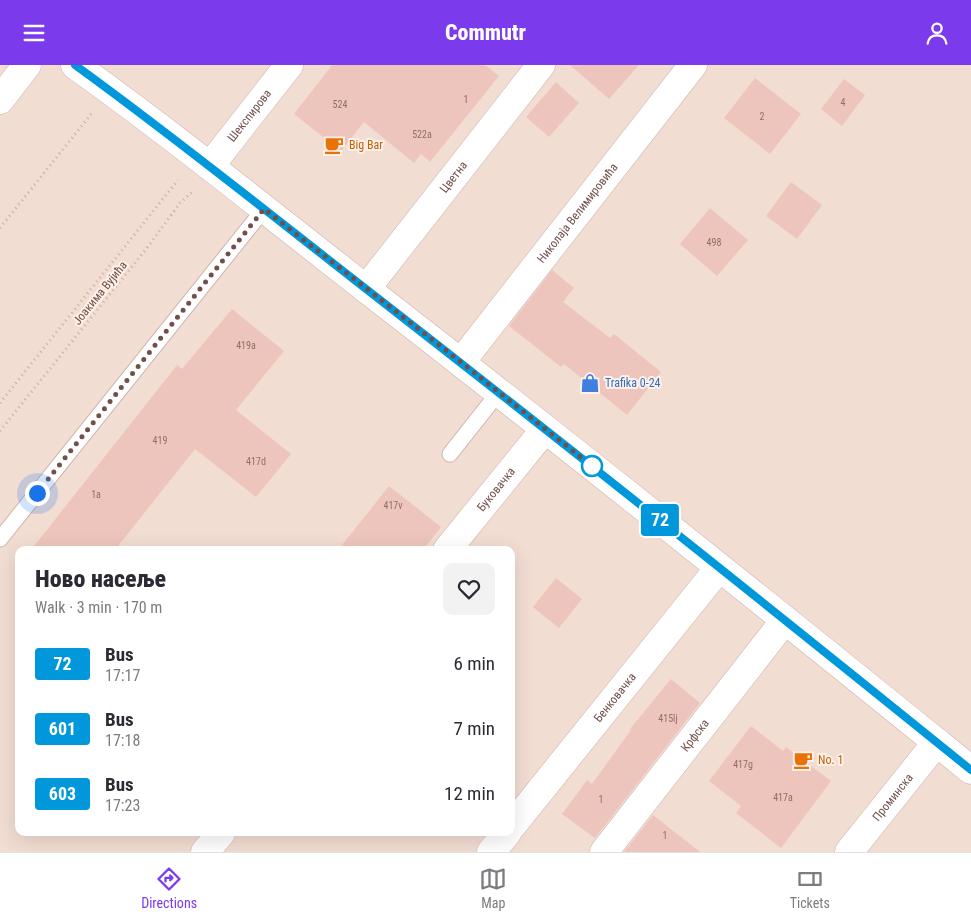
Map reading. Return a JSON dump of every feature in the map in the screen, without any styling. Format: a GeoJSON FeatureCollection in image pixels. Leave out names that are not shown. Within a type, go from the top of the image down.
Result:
{"type":"FeatureCollection","features":[{"type":"Feature","properties":{"kind":"street"},"geometry":{"type":"LineString","coordinates":[[0,100],[27,65]]}},
{"type":"Feature","properties":{"kind":"street","name":"Шекспирова"},"geometry":{"type":"LineString","coordinates":[[209,165],[289,65]]}},
{"type":"Feature","properties":{"kind":"street","name":"Цветна"},"geometry":{"type":"LineString","coordinates":[[366,289],[541,65]]}},
{"type":"Feature","properties":{"kind":"street","name":"Николаја Велимировића"},"geometry":{"type":"LineString","coordinates":[[461,362],[693,65]]}},
{"type":"Feature","properties":{"kind":"street"},"geometry":{"type":"LineString","coordinates":[[82,67],[109,91],[209,165],[461,362],[971,770]]}},
{"type":"Feature","properties":{"kind":"street","name":"Буковачка"},"geometry":{"type":"LineString","coordinates":[[450,546],[545,429]]}},
{"type":"Feature","properties":{"kind":"street","name":"Бенковачка"},"geometry":{"type":"LineString","coordinates":[[515,822],[719,568]]}},
{"type":"Feature","properties":{"kind":"street","name":"Крфска"},"geometry":{"type":"LineString","coordinates":[[604,852],[785,621]]}},
{"type":"Feature","properties":{"kind":"street","name":"Проминска"},"geometry":{"type":"LineString","coordinates":[[849,852],[937,742]]}},
{"type":"Feature","properties":{"kind":"street"},"geometry":{"type":"LineString","coordinates":[[205,852],[218,836]]}},
{"type":"Feature","properties":{"kind":"street"},"geometry":{"type":"LineString","coordinates":[[491,852],[504,836]]}},
{"type":"Feature","properties":{"kind":"lane"},"geometry":{"type":"LineString","coordinates":[[0,539],[264,209]]}},
{"type":"Feature","properties":{"kind":"lane"},"geometry":{"type":"LineString","coordinates":[[450,454],[499,393]]}},
{"type":"Feature","properties":{"kind":"path"},"geometry":{"type":"LineString","coordinates":[[0,228],[109,91]]}},
{"type":"Feature","properties":{"kind":"path"},"geometry":{"type":"LineString","coordinates":[[0,403],[209,165]]}},
{"type":"Feature","properties":{"kind":"path","name":"Јоакима Вујића"},"geometry":{"type":"LineString","coordinates":[[0,431],[147,248],[180,203],[198,186],[209,165]]}},
{"type":"Feature","properties":{"kind":"shaded area"},"geometry":{"type":"Polygon","coordinates":[[[0,65],[971,65],[971,852],[0,852],[0,65]]]}},
{"type":"Feature","properties":{"kind":"building"},"geometry":{"type":"Polygon","coordinates":[[[332,65],[485,65],[499,76],[430,162],[421,154],[414,163],[364,122],[341,151],[294,114],[332,65]]]}},
{"type":"Feature","properties":{"kind":"building"},"geometry":{"type":"Polygon","coordinates":[[[570,65],[639,65],[609,99],[570,65]]]}},
{"type":"Feature","properties":{"kind":"building"},"geometry":{"type":"Polygon","coordinates":[[[755,78],[801,114],[770,154],[724,118],[755,78]]]}},
{"type":"Feature","properties":{"kind":"building"},"geometry":{"type":"Polygon","coordinates":[[[844,79],[865,95],[842,126],[821,109],[844,79]]]}},
{"type":"Feature","properties":{"kind":"building"},"geometry":{"type":"Polygon","coordinates":[[[556,82],[579,103],[549,137],[526,117],[556,82]]]}},
{"type":"Feature","properties":{"kind":"building"},"geometry":{"type":"Polygon","coordinates":[[[791,182],[822,205],[797,239],[766,216],[791,182]]]}},
{"type":"Feature","properties":{"kind":"building"},"geometry":{"type":"Polygon","coordinates":[[[710,208],[748,240],[717,276],[680,244],[710,208]]]}},
{"type":"Feature","properties":{"kind":"building"},"geometry":{"type":"Polygon","coordinates":[[[552,270],[574,288],[563,302],[610,338],[614,334],[661,372],[627,415],[564,364],[561,367],[509,326],[552,270]]]}},
{"type":"Feature","properties":{"kind":"building"},"geometry":{"type":"Polygon","coordinates":[[[232,309],[284,351],[236,410],[291,454],[256,497],[195,449],[118,546],[34,546],[177,365],[182,369],[232,309]]]}},
{"type":"Feature","properties":{"kind":"building"},"geometry":{"type":"Polygon","coordinates":[[[389,486],[441,527],[426,546],[341,546],[389,486]]]}},
{"type":"Feature","properties":{"kind":"building"},"geometry":{"type":"Polygon","coordinates":[[[556,578],[582,599],[559,628],[533,607],[556,578]]]}},
{"type":"Feature","properties":{"kind":"building"},"geometry":{"type":"Polygon","coordinates":[[[671,679],[700,703],[595,838],[562,814],[587,780],[592,784],[630,729],[671,679]]]}},
{"type":"Feature","properties":{"kind":"building"},"geometry":{"type":"Polygon","coordinates":[[[751,726],[783,751],[786,747],[831,781],[781,848],[736,813],[741,806],[709,781],[751,726]]]}},
{"type":"Feature","properties":{"kind":"building"},"geometry":{"type":"Polygon","coordinates":[[[653,815],[700,852],[624,852],[653,815]]]}},
{"type":"Feature","properties":{"kind":"bus line","name":"72"},"geometry":{"type":"LineString","coordinates":[[75,65],[197,155],[443,348],[971,770]]}},
{"type":"Feature","properties":{"kind":"place","name":"Big Bar"},"geometry":{"type":"Point","coordinates":[334,145]}},
{"type":"Feature","properties":{"kind":"place","name":"Trafika 0-24"},"geometry":{"type":"Point","coordinates":[590,383]}},
{"type":"Feature","properties":{"kind":"place","name":"No. 1"},"geometry":{"type":"Point","coordinates":[803,760]}},
{"type":"Feature","properties":{"kind":"route"},"geometry":{"type":"LineString","coordinates":[[37,493],[264,209],[592,466]]}}]}
